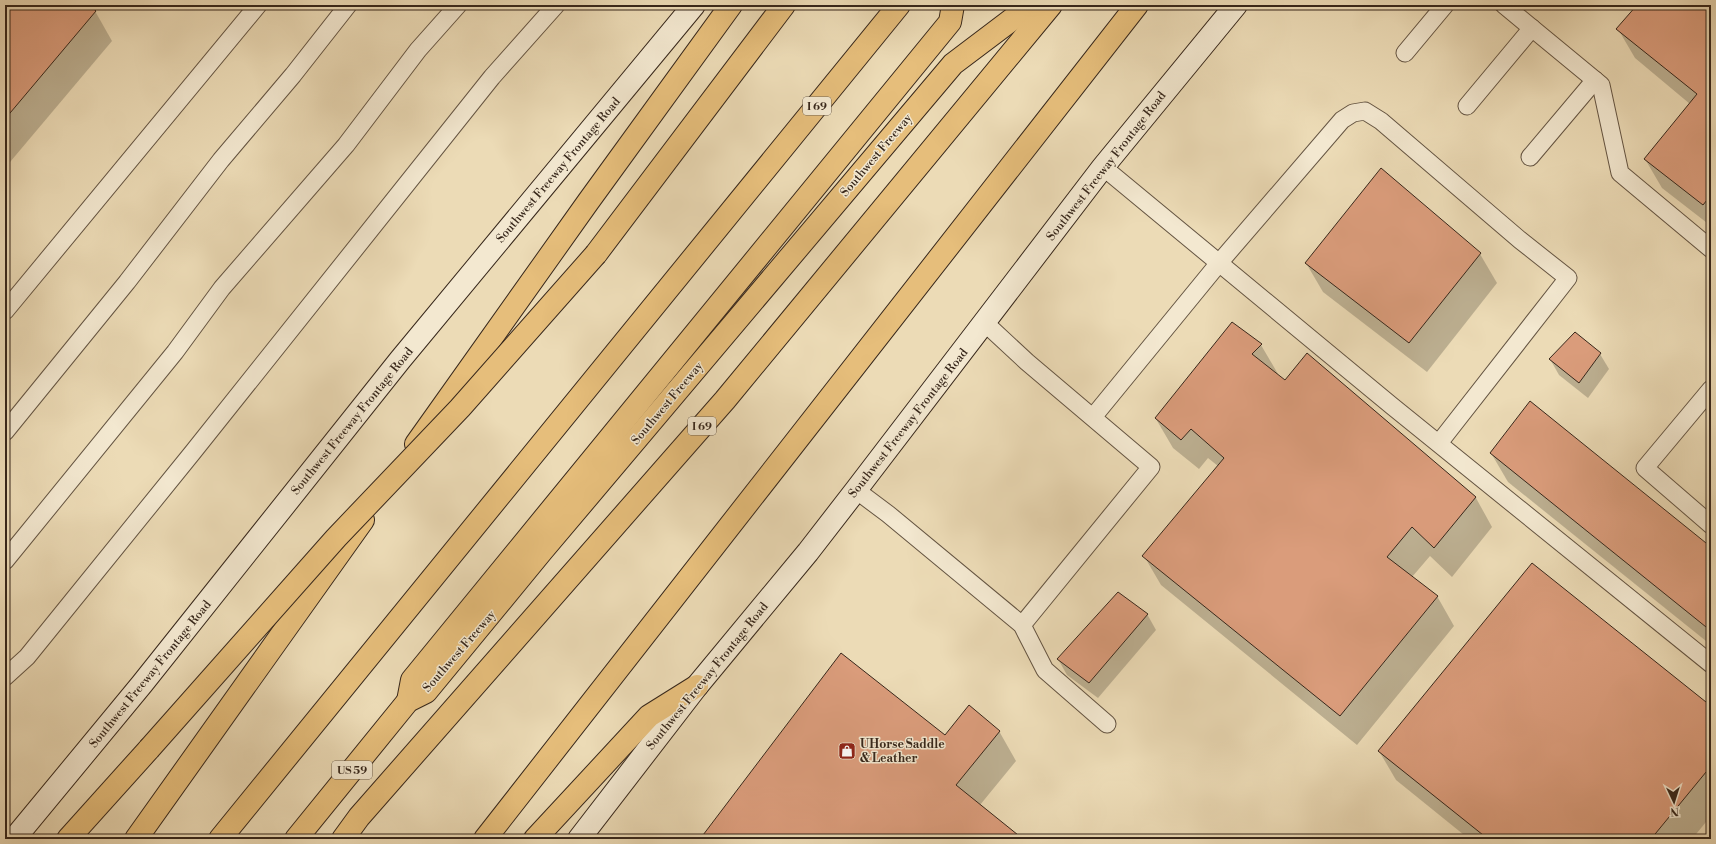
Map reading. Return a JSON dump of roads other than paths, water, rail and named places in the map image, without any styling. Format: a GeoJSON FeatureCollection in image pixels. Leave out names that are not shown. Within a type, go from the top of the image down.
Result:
{"type":"FeatureCollection","features":[{"type":"Feature","properties":{"kind":"highway"},"geometry":{"type":"LineString","coordinates":[[136,839],[588,202],[731,5]]}},
{"type":"Feature","properties":{"kind":"highway"},"geometry":{"type":"LineString","coordinates":[[68,839],[149,750],[336,538],[460,408],[596,254],[784,5]]}},
{"type":"Feature","properties":{"kind":"highway","name":"I 69"},"geometry":{"type":"LineString","coordinates":[[220,839],[899,5]]}},
{"type":"Feature","properties":{"kind":"highway","name":"Southwest Freeway"},"geometry":{"type":"LineString","coordinates":[[408,701],[412,680],[950,22],[953,5]]}},
{"type":"Feature","properties":{"kind":"highway","name":"Southwest Freeway"},"geometry":{"type":"LineString","coordinates":[[408,701],[426,692],[953,64],[1031,5]]}},
{"type":"Feature","properties":{"kind":"highway","name":"I 69"},"geometry":{"type":"LineString","coordinates":[[343,839],[370,805],[725,400],[1051,5]]}},
{"type":"Feature","properties":{"kind":"highway"},"geometry":{"type":"LineString","coordinates":[[485,839],[1137,5]]}},
{"type":"Feature","properties":{"kind":"highway"},"geometry":{"type":"LineString","coordinates":[[535,839],[649,716],[697,686]]}},
{"type":"Feature","properties":{"kind":"highway","name":"US 59"},"geometry":{"type":"LineString","coordinates":[[296,839],[408,701]]}},
{"type":"Feature","properties":{"kind":"main road","name":"Southwest Freeway Frontage Road"},"geometry":{"type":"LineString","coordinates":[[14,839],[142,684],[400,360],[694,5]]}},
{"type":"Feature","properties":{"kind":"main road","name":"Southwest Freeway Frontage Road"},"geometry":{"type":"LineString","coordinates":[[579,839],[697,686],[808,552],[985,323],[1103,167],[1236,5]]}},
{"type":"Feature","properties":{"kind":"lane"},"geometry":{"type":"LineString","coordinates":[[5,432],[127,282],[221,160],[293,75],[348,5]]}},
{"type":"Feature","properties":{"kind":"lane"},"geometry":{"type":"LineString","coordinates":[[5,561],[175,352],[222,288],[346,145],[418,50],[458,5]]}},
{"type":"Feature","properties":{"kind":"lane"},"geometry":{"type":"LineString","coordinates":[[5,677],[27,657],[193,452],[492,77],[556,5]]}},
{"type":"Feature","properties":{"kind":"lane"},"geometry":{"type":"LineString","coordinates":[[1405,53],[1444,5]]}},
{"type":"Feature","properties":{"kind":"lane"},"geometry":{"type":"LineString","coordinates":[[1504,5],[1601,85],[1620,173],[1711,249]]}},
{"type":"Feature","properties":{"kind":"lane"},"geometry":{"type":"LineString","coordinates":[[5,311],[251,8]]}},
{"type":"Feature","properties":{"kind":"lane"},"geometry":{"type":"LineString","coordinates":[[1467,106],[1532,28]]}},
{"type":"Feature","properties":{"kind":"lane"},"geometry":{"type":"LineString","coordinates":[[1530,157],[1595,80]]}},
{"type":"Feature","properties":{"kind":"lane"},"geometry":{"type":"LineString","coordinates":[[1093,417],[1219,263],[1342,120],[1353,113],[1365,111],[1381,121],[1520,240],[1568,278],[1439,443]]}},
{"type":"Feature","properties":{"kind":"lane"},"geometry":{"type":"LineString","coordinates":[[1103,167],[1711,664]]}},
{"type":"Feature","properties":{"kind":"lane"},"geometry":{"type":"LineString","coordinates":[[985,323],[1027,362],[1150,466],[1022,625]]}},
{"type":"Feature","properties":{"kind":"lane"},"geometry":{"type":"LineString","coordinates":[[1711,389],[1645,468],[1711,525]]}},
{"type":"Feature","properties":{"kind":"lane"},"geometry":{"type":"LineString","coordinates":[[856,490],[888,514],[1022,625],[1045,670],[1107,724]]}},
{"type":"Feature","properties":{"kind":"place","name":"UHorse Saddle & Leather"},"geometry":{"type":"Point","coordinates":[847,751]}}]}
